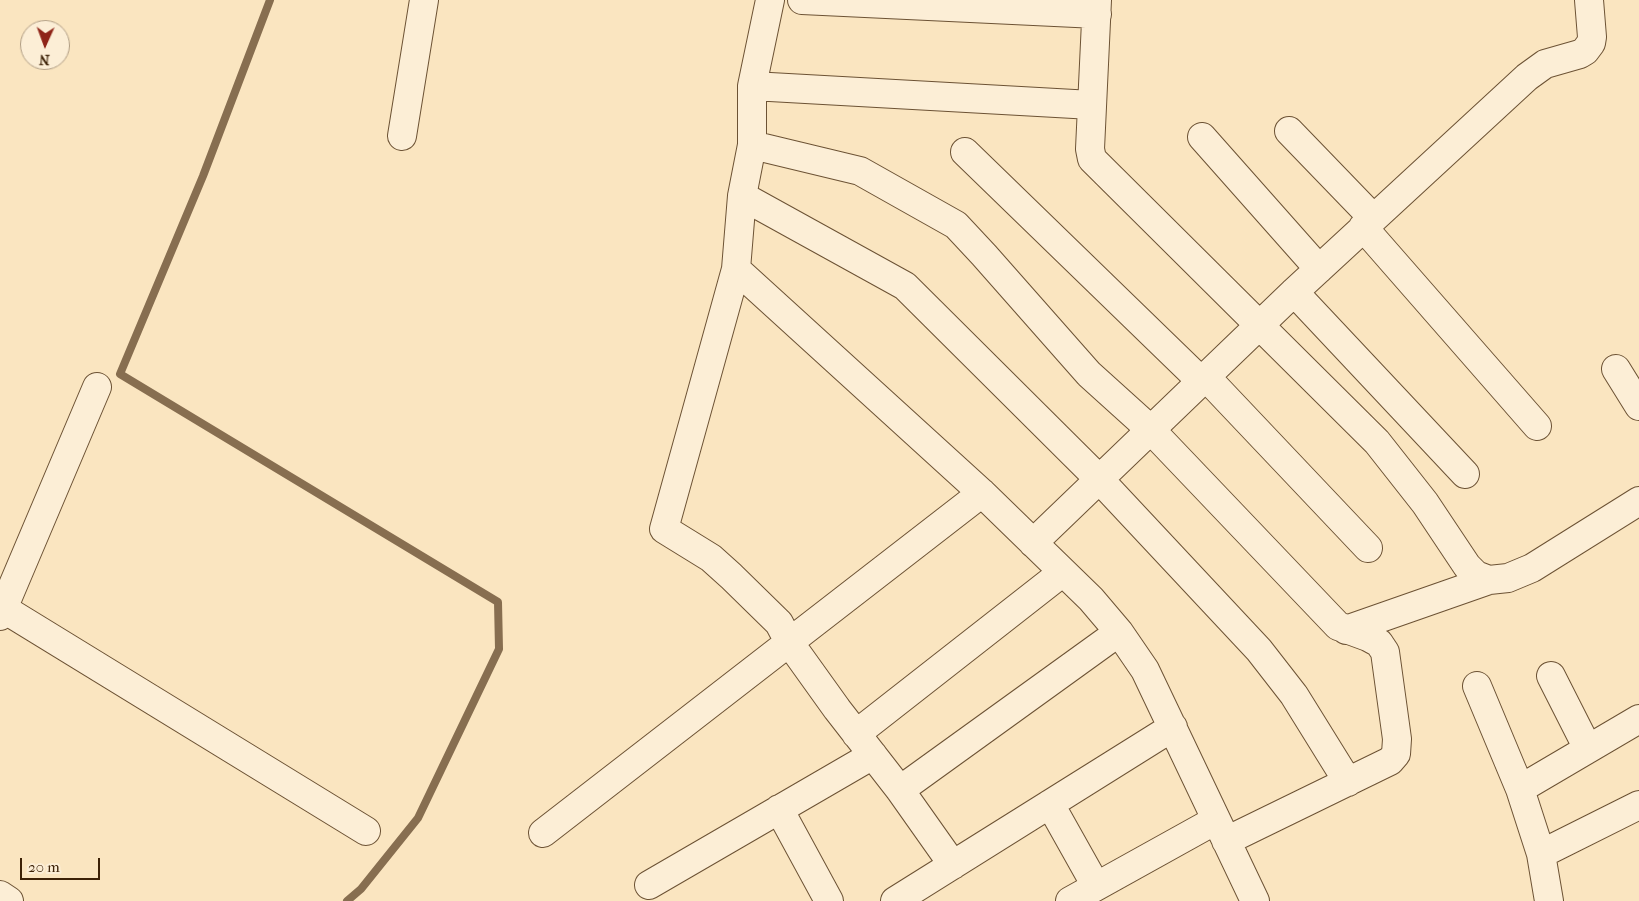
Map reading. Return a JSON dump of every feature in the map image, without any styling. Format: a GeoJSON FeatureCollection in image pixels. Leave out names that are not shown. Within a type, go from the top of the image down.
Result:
{"type":"FeatureCollection","features":[{"type":"Feature","properties":{"kind":"street"},"geometry":{"type":"LineString","coordinates":[[402,136],[424,0]]}},
{"type":"Feature","properties":{"kind":"street"},"geometry":{"type":"LineString","coordinates":[[770,0],[752,86],[752,145],[742,196],[736,269],[664,529],[710,558],[732,576],[779,623],[789,642],[856,734],[900,790],[953,865]]}},
{"type":"Feature","properties":{"kind":"street"},"geometry":{"type":"LineString","coordinates":[[802,0],[1097,7],[1090,149],[1092,159],[1377,442],[1424,503],[1468,566],[1476,575],[1489,580]]}},
{"type":"Feature","properties":{"kind":"street"},"geometry":{"type":"LineString","coordinates":[[1033,543],[1319,268],[1527,77],[1545,64],[1585,51],[1592,43],[1589,0]]}},
{"type":"Feature","properties":{"kind":"street"},"geometry":{"type":"LineString","coordinates":[[752,86],[1092,105]]}},
{"type":"Feature","properties":{"kind":"street"},"geometry":{"type":"LineString","coordinates":[[1289,131],[1537,426]]}},
{"type":"Feature","properties":{"kind":"street"},"geometry":{"type":"LineString","coordinates":[[1202,136],[1319,268]]}},
{"type":"Feature","properties":{"kind":"street"},"geometry":{"type":"LineString","coordinates":[[752,145],[860,171],[956,225],[1089,374],[1150,430],[1338,626],[1368,636],[1378,643],[1385,652],[1397,739],[1396,754],[1390,761],[1348,782],[1221,830],[1096,886],[1070,901]]}},
{"type":"Feature","properties":{"kind":"street"},"geometry":{"type":"LineString","coordinates":[[965,152],[1203,379],[1368,548]]}},
{"type":"Feature","properties":{"kind":"street"},"geometry":{"type":"LineString","coordinates":[[742,196],[905,286],[1099,479],[1259,650],[1294,695],[1348,782]]}},
{"type":"Feature","properties":{"kind":"street"},"geometry":{"type":"LineString","coordinates":[[736,269],[982,493],[1090,599],[1119,632],[1145,670],[1173,727],[1221,830],[1250,899]]}},
{"type":"Feature","properties":{"kind":"street"},"geometry":{"type":"LineString","coordinates":[[1294,292],[1465,474]]}},
{"type":"Feature","properties":{"kind":"street"},"geometry":{"type":"LineString","coordinates":[[1616,369],[1639,406]]}},
{"type":"Feature","properties":{"kind":"street"},"geometry":{"type":"LineString","coordinates":[[97,387],[2,612],[366,831]]}},
{"type":"Feature","properties":{"kind":"street"},"geometry":{"type":"LineString","coordinates":[[543,833],[982,493]]}},
{"type":"Feature","properties":{"kind":"street"},"geometry":{"type":"LineString","coordinates":[[1346,630],[1489,580],[1508,578],[1532,568],[1639,501]]}},
{"type":"Feature","properties":{"kind":"street"},"geometry":{"type":"LineString","coordinates":[[856,734],[1063,572]]}},
{"type":"Feature","properties":{"kind":"street"},"geometry":{"type":"LineString","coordinates":[[900,790],[1119,632]]}},
{"type":"Feature","properties":{"kind":"street"},"geometry":{"type":"LineString","coordinates":[[1552,676],[1588,749]]}},
{"type":"Feature","properties":{"kind":"street"},"geometry":{"type":"LineString","coordinates":[[1477,686],[1520,789],[1541,854],[1549,901]]}},
{"type":"Feature","properties":{"kind":"street"},"geometry":{"type":"LineString","coordinates":[[1520,789],[1639,719]]}},
{"type":"Feature","properties":{"kind":"street"},"geometry":{"type":"LineString","coordinates":[[895,901],[1173,727]]}},
{"type":"Feature","properties":{"kind":"street"},"geometry":{"type":"LineString","coordinates":[[649,884],[873,755]]}},
{"type":"Feature","properties":{"kind":"street"},"geometry":{"type":"LineString","coordinates":[[1050,804],[1096,886]]}},
{"type":"Feature","properties":{"kind":"street"},"geometry":{"type":"LineString","coordinates":[[1541,854],[1639,805]]}},
{"type":"Feature","properties":{"kind":"street"},"geometry":{"type":"LineString","coordinates":[[779,809],[829,901]]}},
{"type":"Feature","properties":{"kind":"street"},"geometry":{"type":"LineString","coordinates":[[0,895],[9,901]]}},
{"type":"Feature","properties":{"kind":"waterway"},"geometry":{"type":"LineString","coordinates":[[270,0],[203,176],[120,374],[498,602],[499,649],[418,818],[361,889],[347,901]]}}]}
